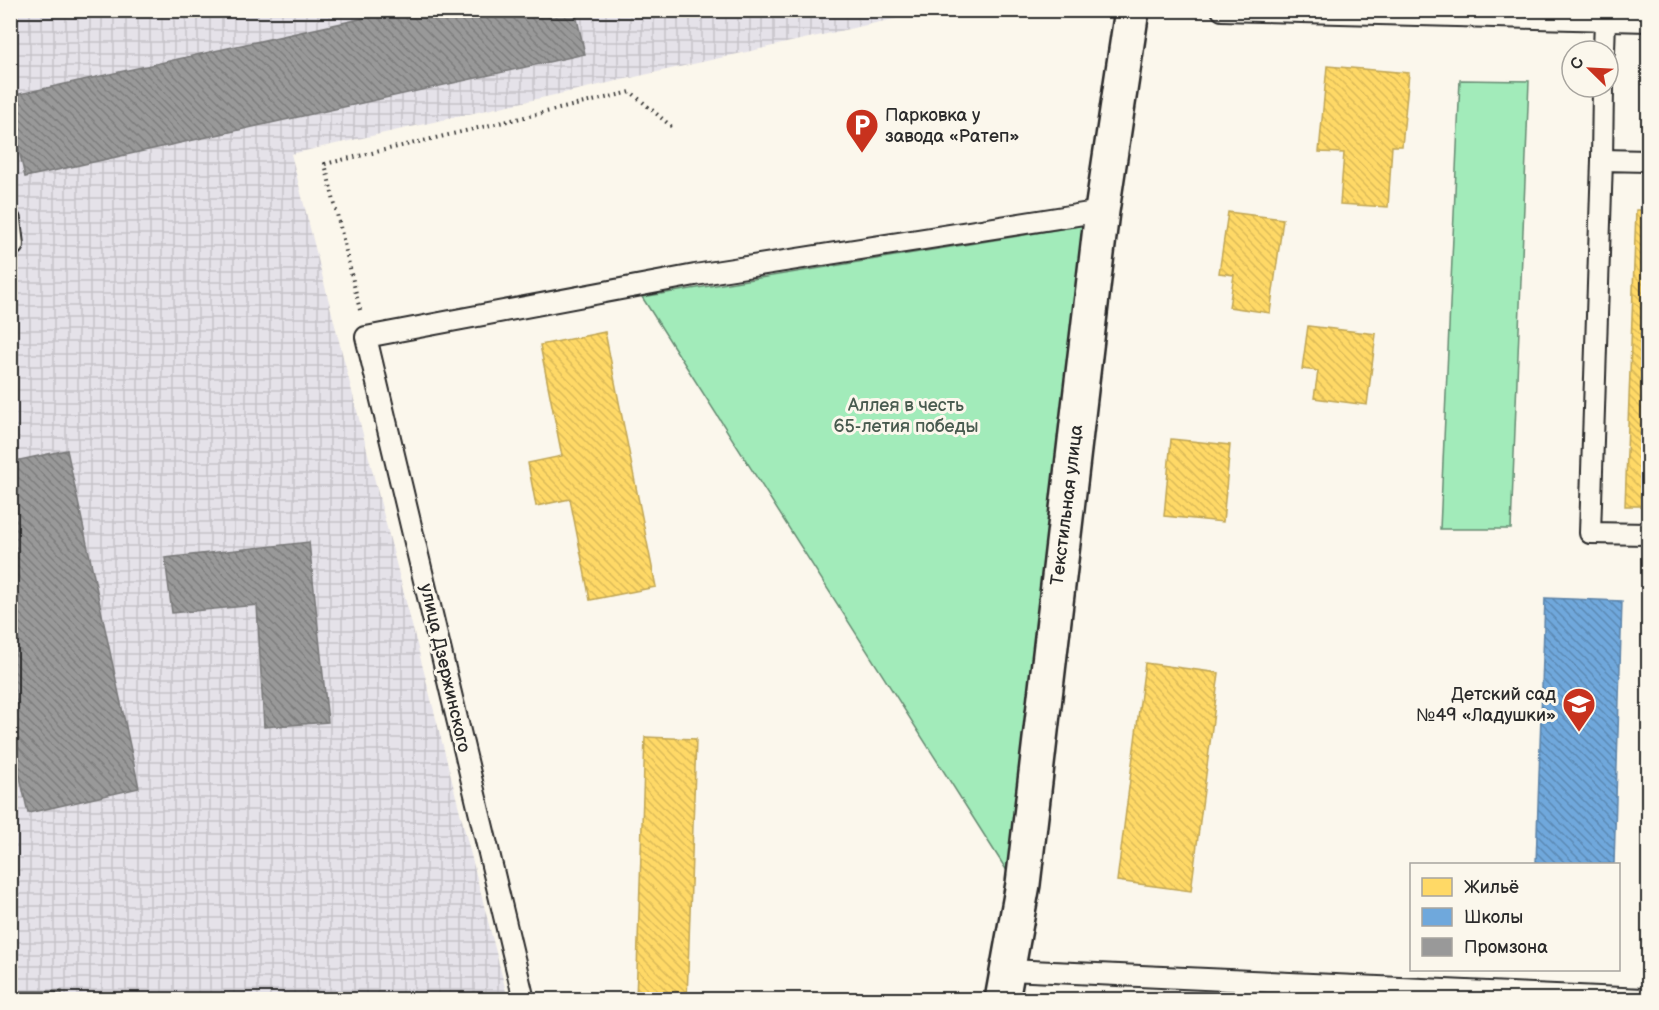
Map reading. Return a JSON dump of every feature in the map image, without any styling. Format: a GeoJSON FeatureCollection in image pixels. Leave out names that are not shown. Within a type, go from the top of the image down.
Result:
{"type":"FeatureCollection","features":[{"type":"Feature","properties":{"kind":"street","name":"Текстильная улица"},"geometry":{"type":"LineString","coordinates":[[1005,985],[1023,884],[1102,211],[1132,10]]}},
{"type":"Feature","properties":{"kind":"lane"},"geometry":{"type":"LineString","coordinates":[[1222,10],[1648,21]]}},
{"type":"Feature","properties":{"kind":"lane"},"geometry":{"type":"LineString","coordinates":[[1604,39],[1605,20]]}},
{"type":"Feature","properties":{"kind":"lane"},"geometry":{"type":"LineString","coordinates":[[1603,99],[1590,533],[1648,534]]}},
{"type":"Feature","properties":{"kind":"lane"},"geometry":{"type":"LineString","coordinates":[[1602,160],[1648,160]]}},
{"type":"Feature","properties":{"kind":"lane"},"geometry":{"type":"LineString","coordinates":[[366,337],[695,275],[1102,211]]}},
{"type":"Feature","properties":{"kind":"lane"},"geometry":{"type":"LineString","coordinates":[[10,220],[11,246]]}},
{"type":"Feature","properties":{"kind":"lane","name":"улица Дзержинского"},"geometry":{"type":"LineString","coordinates":[[366,337],[524,999]]}},
{"type":"Feature","properties":{"kind":"lane"},"geometry":{"type":"LineString","coordinates":[[1005,985],[1644,999]]}},
{"type":"Feature","properties":{"kind":"path"},"geometry":{"type":"LineString","coordinates":[[366,337],[325,164],[631,92],[672,127]]}},
{"type":"Feature","properties":{"kind":"shaded area"},"geometry":{"type":"Polygon","coordinates":[[[10,11],[929,11],[291,154],[508,999],[11,999],[10,11]]]}},
{"type":"Feature","properties":{"kind":"green space"},"geometry":{"type":"Polygon","coordinates":[[[1460,80],[1529,81],[1511,529],[1440,529],[1460,80]]]}},
{"type":"Feature","properties":{"kind":"green space","name":"Аллея в честь 65-летия победы"},"geometry":{"type":"Polygon","coordinates":[[[1092,224],[1009,874],[642,297],[1092,224]]]}},
{"type":"Feature","properties":{"kind":"building: Жильё"},"geometry":{"type":"Polygon","coordinates":[[[1327,66],[1409,73],[1402,146],[1392,146],[1388,207],[1340,204],[1344,153],[1319,152],[1327,66]]]}},
{"type":"Feature","properties":{"kind":"building: Жильё"},"geometry":{"type":"Polygon","coordinates":[[[1636,210],[1648,210],[1648,506],[1625,506],[1636,210]]]}},
{"type":"Feature","properties":{"kind":"building: Жильё"},"geometry":{"type":"Polygon","coordinates":[[[1228,212],[1283,219],[1270,313],[1229,307],[1234,275],[1219,273],[1228,212]]]}},
{"type":"Feature","properties":{"kind":"building: Жильё"},"geometry":{"type":"Polygon","coordinates":[[[1308,326],[1376,334],[1367,405],[1314,398],[1318,371],[1302,369],[1308,326]]]}},
{"type":"Feature","properties":{"kind":"building: Жильё"},"geometry":{"type":"Polygon","coordinates":[[[605,332],[656,587],[590,600],[570,499],[536,506],[528,463],[562,456],[540,345],[605,332]]]}},
{"type":"Feature","properties":{"kind":"building: Жильё"},"geometry":{"type":"Polygon","coordinates":[[[1171,439],[1230,445],[1223,522],[1164,516],[1171,439]]]}},
{"type":"Feature","properties":{"kind":"building: Жильё"},"geometry":{"type":"Polygon","coordinates":[[[1145,663],[1219,673],[1191,891],[1117,881],[1145,663]]]}},
{"type":"Feature","properties":{"kind":"building: Жильё"},"geometry":{"type":"Polygon","coordinates":[[[645,737],[696,739],[687,1000],[636,1000],[645,737]]]}},
{"type":"Feature","properties":{"kind":"building: Школы","name":"Детский сад №49 «Ладушки»"},"geometry":{"type":"Polygon","coordinates":[[[1545,598],[1622,601],[1614,863],[1536,863],[1545,598]]]}},
{"type":"Feature","properties":{"kind":"building: Промзона"},"geometry":{"type":"Polygon","coordinates":[[[401,10],[575,10],[585,54],[25,177],[10,110],[10,96],[401,10]]]}},
{"type":"Feature","properties":{"kind":"building: Промзона"},"geometry":{"type":"Polygon","coordinates":[[[67,450],[139,788],[28,813],[10,732],[10,462],[67,450]]]}},
{"type":"Feature","properties":{"kind":"building: Промзона"},"geometry":{"type":"Polygon","coordinates":[[[309,542],[328,722],[264,727],[257,605],[172,613],[165,558],[309,542]]]}},
{"type":"Feature","properties":{"kind":"building: Промзона"},"geometry":{"type":"Polygon","coordinates":[[[10,991],[62,991],[62,1000],[10,1000],[10,991]]]}},
{"type":"Feature","properties":{"kind":"place","name":"Парковка у завода «Ратеп»"},"geometry":{"type":"Point","coordinates":[862,154]}},
{"type":"Feature","properties":{"kind":"place","name":"Детский сад №49 «Ладушки»"},"geometry":{"type":"Point","coordinates":[1579,733]}}]}
